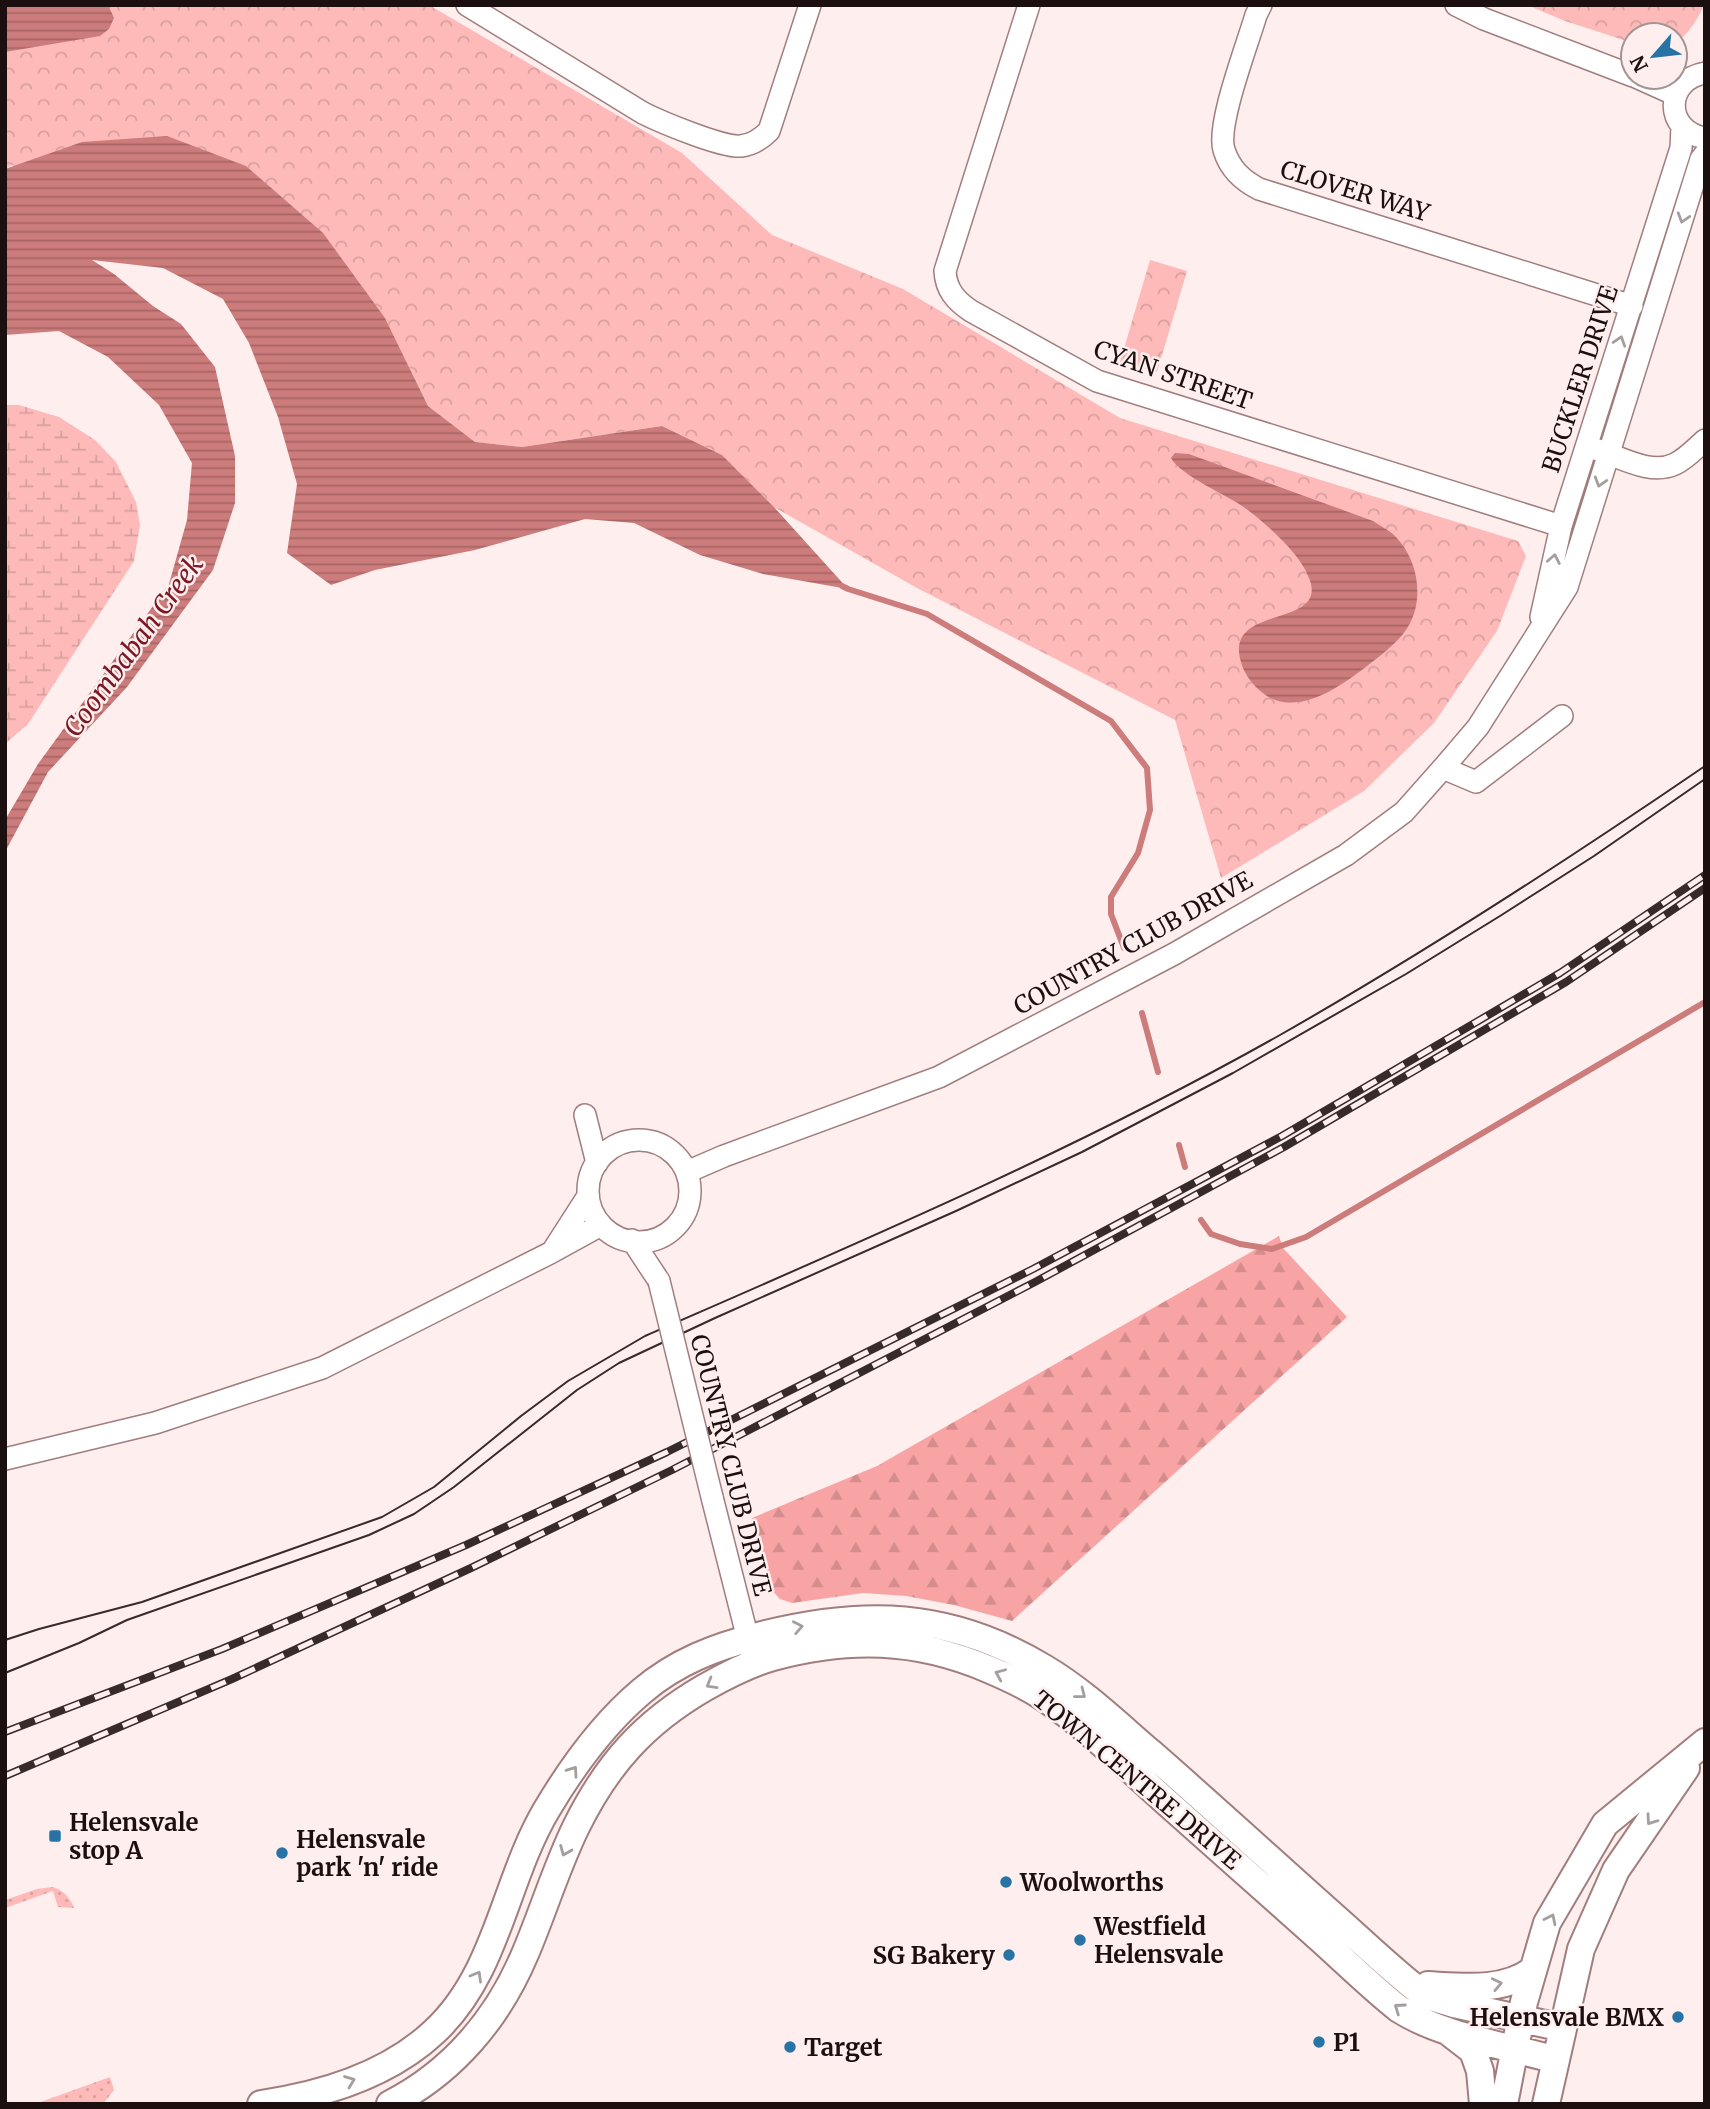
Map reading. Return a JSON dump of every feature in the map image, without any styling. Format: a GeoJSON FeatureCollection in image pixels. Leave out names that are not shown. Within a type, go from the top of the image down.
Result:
{"type":"FeatureCollection","features":[{"type":"Feature","properties":{"kind":"street"},"geometry":{"type":"LineString","coordinates":[[467,5],[643,113],[737,147],[755,142],[769,131],[810,5]]}},
{"type":"Feature","properties":{"kind":"street","name":"CYAN STREET"},"geometry":{"type":"LineString","coordinates":[[1028,5],[947,263],[946,281],[953,297],[971,312],[1097,381],[1561,526]]}},
{"type":"Feature","properties":{"kind":"street","name":"CLOVER WAY"},"geometry":{"type":"LineString","coordinates":[[1261,5],[1224,127],[1223,148],[1230,165],[1241,178],[1259,188],[1632,306]]}},
{"type":"Feature","properties":{"kind":"street"},"geometry":{"type":"LineString","coordinates":[[1456,5],[1504,27],[1619,70]]}},
{"type":"Feature","properties":{"kind":"street"},"geometry":{"type":"LineString","coordinates":[[1667,91],[1676,95],[1687,79],[1705,73]]}},
{"type":"Feature","properties":{"kind":"street","name":"BUCKLER DRIVE"},"geometry":{"type":"LineString","coordinates":[[1529,648],[1544,608],[1561,526],[1681,148],[1682,127],[1674,106],[1676,95]]}},
{"type":"Feature","properties":{"kind":"street"},"geometry":{"type":"LineString","coordinates":[[1682,127],[1705,138]]}},
{"type":"Feature","properties":{"kind":"street","name":"BUCKLER DRIVE"},"geometry":{"type":"LineString","coordinates":[[1443,768],[1478,727],[1567,587],[1701,159],[1705,154]]}},
{"type":"Feature","properties":{"kind":"street"},"geometry":{"type":"LineString","coordinates":[[1586,447],[1633,463],[1664,468],[1676,464],[1705,440]]}},
{"type":"Feature","properties":{"kind":"street"},"geometry":{"type":"LineString","coordinates":[[1443,768],[1476,782],[1562,716]]}},
{"type":"Feature","properties":{"kind":"street","name":"COUNTRY CLUB DRIVE"},"geometry":{"type":"LineString","coordinates":[[687,1172],[939,1077],[1174,954],[1346,855],[1404,812],[1443,768]]}},
{"type":"Feature","properties":{"kind":"street"},"geometry":{"type":"LineString","coordinates":[[597,1163],[585,1115],[616,1145]]}},
{"type":"Feature","properties":{"kind":"street"},"geometry":{"type":"LineString","coordinates":[[638,1139],[659,1143],[673,1152],[687,1172],[691,1194],[683,1219],[670,1232],[657,1239],[642,1242],[620,1238],[601,1225],[591,1208],[588,1196],[592,1169],[607,1151],[616,1145],[638,1139]]}},
{"type":"Feature","properties":{"kind":"street"},"geometry":{"type":"LineString","coordinates":[[550,1253],[588,1196]]}},
{"type":"Feature","properties":{"kind":"street"},"geometry":{"type":"LineString","coordinates":[[5,1459],[155,1423],[322,1368],[601,1225]]}},
{"type":"Feature","properties":{"kind":"street","name":"COUNTRY CLUB DRIVE"},"geometry":{"type":"LineString","coordinates":[[657,1239],[659,1280],[751,1651]]}},
{"type":"Feature","properties":{"kind":"street","name":"COUNTRY CLUB DRIVE"},"geometry":{"type":"LineString","coordinates":[[632,1240],[659,1280]]}},
{"type":"Feature","properties":{"kind":"street","name":"TOWN CENTRE DRIVE"},"geometry":{"type":"LineString","coordinates":[[390,2104],[434,2076],[457,2056],[503,1999],[524,1956],[579,1821],[606,1776],[631,1744],[669,1709],[729,1674],[751,1651],[818,1622],[877,1619],[940,1626],[974,1634],[1042,1667],[1094,1704],[1409,1983],[1431,1997],[1563,2028]]}},
{"type":"Feature","properties":{"kind":"street","name":"TOWN CENTRE DRIVE"},"geometry":{"type":"LineString","coordinates":[[261,2104],[304,2096],[368,2074],[402,2056],[436,2031],[481,1969],[546,1811],[601,1732],[643,1690],[683,1662],[704,1653],[861,1643],[937,1651],[1015,1680],[1066,1714],[1399,2009],[1446,2031],[1556,2060]]}},
{"type":"Feature","properties":{"kind":"street"},"geometry":{"type":"LineString","coordinates":[[1504,2104],[1521,2017],[1547,1923],[1605,1824],[1704,1743]]}},
{"type":"Feature","properties":{"kind":"street"},"geometry":{"type":"LineString","coordinates":[[1546,2104],[1581,1949],[1616,1870],[1704,1743]]}},
{"type":"Feature","properties":{"kind":"street"},"geometry":{"type":"LineString","coordinates":[[1281,1870],[1284,1884],[1317,1916],[1317,1936]]}},
{"type":"Feature","properties":{"kind":"street"},"geometry":{"type":"LineString","coordinates":[[1409,1983],[1487,1987],[1505,1984],[1533,1970]]}},
{"type":"Feature","properties":{"kind":"street"},"geometry":{"type":"LineString","coordinates":[[1446,2031],[1473,2050],[1480,2071],[1483,2104]]}},
{"type":"Feature","properties":{"kind":"green space"},"geometry":{"type":"Polygon","coordinates":[[[5,5],[429,5],[682,153],[772,235],[903,289],[1120,418],[1518,541],[1526,556],[1497,631],[1434,723],[1364,791],[1221,878],[1175,720],[917,588],[774,507],[722,455],[662,426],[522,447],[475,442],[428,406],[385,318],[12,165],[5,169],[5,5]]]}},
{"type":"Feature","properties":{"kind":"green space"},"geometry":{"type":"Polygon","coordinates":[[[1527,5],[1704,5],[1689,30],[1689,21],[1619,21],[1619,38],[1527,5]]]}},
{"type":"Feature","properties":{"kind":"green space"},"geometry":{"type":"Polygon","coordinates":[[[1150,260],[1187,271],[1157,372],[1120,362],[1150,260]]]}},
{"type":"Feature","properties":{"kind":"green space"},"geometry":{"type":"Polygon","coordinates":[[[5,405],[19,405],[59,417],[95,440],[116,462],[136,502],[140,525],[134,561],[28,724],[5,744],[5,405]]]}},
{"type":"Feature","properties":{"kind":"green space"},"geometry":{"type":"Polygon","coordinates":[[[1279,1236],[1283,1248],[1347,1317],[1012,1621],[954,1605],[906,1596],[863,1593],[792,1603],[780,1599],[769,1587],[752,1518],[877,1466],[1279,1236]]]}},
{"type":"Feature","properties":{"kind":"green space"},"geometry":{"type":"Polygon","coordinates":[[[52,1887],[66,1894],[74,1908],[58,1907],[53,1891],[5,1908],[5,1900],[52,1887]]]}},
{"type":"Feature","properties":{"kind":"green space"},"geometry":{"type":"Polygon","coordinates":[[[110,2077],[114,2090],[103,2104],[35,2104],[110,2077]]]}},
{"type":"Feature","properties":{"kind":"water"},"geometry":{"type":"Polygon","coordinates":[[[5,5],[108,5],[114,18],[109,29],[100,36],[5,52],[5,5]]]}},
{"type":"Feature","properties":{"kind":"water","name":"Coombabah Creek"},"geometry":{"type":"Polygon","coordinates":[[[167,136],[246,166],[323,233],[385,318],[428,406],[475,442],[522,447],[662,426],[722,455],[774,507],[848,589],[763,574],[700,555],[634,523],[585,519],[475,550],[375,570],[331,585],[287,553],[297,484],[278,417],[249,343],[223,299],[163,268],[92,260],[181,324],[215,367],[235,456],[235,503],[213,570],[127,687],[48,772],[5,852],[5,820],[38,764],[169,584],[187,520],[192,463],[159,405],[108,357],[59,331],[5,335],[5,169],[82,142],[167,136]]]}},
{"type":"Feature","properties":{"kind":"water"},"geometry":{"type":"Polygon","coordinates":[[[1175,453],[1189,454],[1373,521],[1393,534],[1410,558],[1417,584],[1415,610],[1403,634],[1357,674],[1320,696],[1293,703],[1280,701],[1263,693],[1245,672],[1241,662],[1240,642],[1249,629],[1299,609],[1309,599],[1311,584],[1299,560],[1274,532],[1245,508],[1184,472],[1171,458],[1175,453]]]}},
{"type":"Feature","properties":{"kind":"waterway"},"geometry":{"type":"LineString","coordinates":[[842,586],[927,614],[1111,721],[1147,768],[1150,810],[1138,853],[1111,897],[1111,914],[1124,948]]}},
{"type":"Feature","properties":{"kind":"waterway"},"geometry":{"type":"LineString","coordinates":[[1201,1220],[1211,1234],[1240,1244],[1272,1249],[1306,1237],[1705,1002]]}},
{"type":"Feature","properties":{"kind":"waterway"},"geometry":{"type":"LineString","coordinates":[[1142,1013],[1158,1072]]}},
{"type":"Feature","properties":{"kind":"waterway"},"geometry":{"type":"LineString","coordinates":[[1179,1145],[1185,1167]]}},
{"type":"Feature","properties":{"kind":"tram line"},"geometry":{"type":"LineString","coordinates":[[5,1640],[142,1602],[382,1517],[434,1487],[568,1381],[645,1336],[967,1193],[1203,1077],[1334,1004],[1442,938],[1705,766]]}},
{"type":"Feature","properties":{"kind":"tram line"},"geometry":{"type":"LineString","coordinates":[[5,1673],[127,1620],[369,1535],[414,1514],[454,1487],[577,1390],[619,1363],[1082,1152],[1233,1073],[1406,974],[1500,916],[1594,856],[1705,779]]}},
{"type":"Feature","properties":{"kind":"railway"},"geometry":{"type":"LineString","coordinates":[[5,1732],[222,1649],[466,1545],[667,1452],[1033,1269],[1282,1136],[1560,973],[1705,875]]}},
{"type":"Feature","properties":{"kind":"railway"},"geometry":{"type":"LineString","coordinates":[[5,1776],[232,1679],[471,1568],[672,1470],[1035,1282],[1284,1147],[1566,982],[1705,888]]}},
{"type":"Feature","properties":{"kind":"place","name":"Helensvale stop A"},"geometry":{"type":"Point","coordinates":[55,1836]}},
{"type":"Feature","properties":{"kind":"place","name":"Helensvale park 'n' ride"},"geometry":{"type":"Point","coordinates":[282,1853]}},
{"type":"Feature","properties":{"kind":"place","name":"Woolworths"},"geometry":{"type":"Point","coordinates":[1006,1882]}},
{"type":"Feature","properties":{"kind":"place","name":"Westfield Helensvale"},"geometry":{"type":"Point","coordinates":[1080,1940]}},
{"type":"Feature","properties":{"kind":"place","name":"SG Bakery"},"geometry":{"type":"Point","coordinates":[1009,1955]}},
{"type":"Feature","properties":{"kind":"place","name":"Helensvale BMX"},"geometry":{"type":"Point","coordinates":[1678,2017]}},
{"type":"Feature","properties":{"kind":"place","name":"P1"},"geometry":{"type":"Point","coordinates":[1319,2042]}},
{"type":"Feature","properties":{"kind":"place","name":"Target"},"geometry":{"type":"Point","coordinates":[790,2047]}}]}
